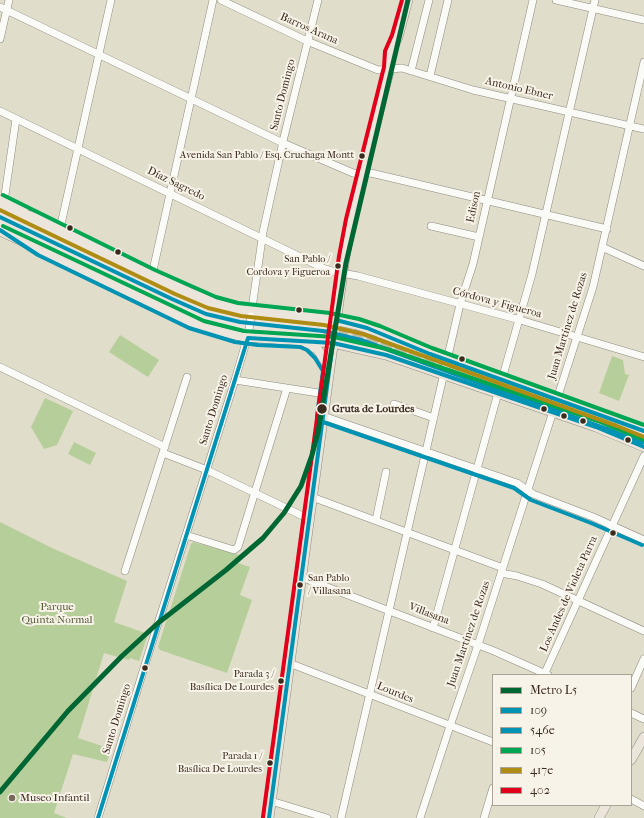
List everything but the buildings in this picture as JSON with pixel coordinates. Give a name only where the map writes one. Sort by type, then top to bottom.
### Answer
[{"type":"highway","points":[[1,205],[43,221]]},
{"type":"highway","points":[[0,222],[175,306],[198,315],[242,326],[324,330],[252,318],[208,308],[168,291],[1,205]]},
{"type":"highway","points":[[0,222],[41,250]]},
{"type":"main road","points":[[269,818],[348,239],[390,68],[399,46],[398,37],[408,0]]},
{"type":"main road","points":[[43,221],[208,301],[251,314],[336,320],[368,328],[419,350],[644,431]]},
{"type":"main road","points":[[0,231],[191,322],[219,332],[333,343],[386,355],[603,430],[644,447]]},
{"type":"main road","points":[[302,341],[318,350],[329,370]]},
{"type":"main road","points":[[632,758],[644,737]]},
{"type":"main road","points":[[599,818],[605,806]]},
{"type":"street","points":[[0,39],[3,8],[9,0]]},
{"type":"street","points":[[60,229],[111,0]]},
{"type":"street","points":[[152,275],[213,0]]},
{"type":"street","name":"Barros Arana","points":[[221,0],[307,41],[375,69],[382,70],[390,68]]},
{"type":"street","name":"Santo Domingo","points":[[98,818],[248,334],[262,238],[282,144],[318,0]]},
{"type":"street","points":[[411,71],[429,0]]},
{"type":"street","points":[[430,76],[448,0]]},
{"type":"street","name":"Edison","points":[[341,818],[460,304],[479,237],[533,0]]},
{"type":"street","points":[[556,0],[644,20]]},
{"type":"street","points":[[502,379],[532,274],[595,0]]},
{"type":"street","points":[[3,8],[282,144],[354,173],[371,173],[607,229]]},
{"type":"street","name":"Juan Martínez de Rozas","points":[[420,818],[478,645],[593,287],[644,62]]},
{"type":"street","name":"Antonio Ebner","points":[[390,68],[398,68],[430,76],[473,90],[644,129]]},
{"type":"street","name":"Díaz Sagredo","points":[[0,111],[325,268],[343,274]]},
{"type":"street","points":[[1,205],[16,119]]},
{"type":"street","points":[[431,226],[479,237]]},
{"type":"street","points":[[602,247],[644,266]]},
{"type":"street","name":"Córdova y Figueroa","points":[[343,274],[358,276],[520,320],[644,357]]},
{"type":"street","points":[[0,367],[164,450],[309,519]]},
{"type":"street","points":[[126,571],[187,377]]},
{"type":"street","points":[[235,380],[326,394]]},
{"type":"street","points":[[186,536],[234,550],[238,547],[287,388]]},
{"type":"street","points":[[433,628],[498,393]]},
{"type":"street","points":[[394,404],[434,418]]},
{"type":"street","points":[[323,416],[517,483],[533,494],[587,514],[644,540]]},
{"type":"street","name":"Los Andes de Violeta Parra","points":[[546,674],[644,456]]},
{"type":"street","points":[[376,520],[386,472]]},
{"type":"street","points":[[312,497],[408,532],[502,570],[532,580],[644,631]]},
{"type":"street","name":"Villasana","points":[[301,577],[506,656],[546,674]]},
{"type":"street","points":[[632,686],[644,659]]},
{"type":"street","name":"Lourdes","points":[[289,663],[492,742]]},
{"type":"street","points":[[632,713],[644,719]]},
{"type":"street","points":[[484,818],[492,791]]},
{"type":"street","points":[[632,800],[644,806]]},
{"type":"street","points":[[271,801],[327,818]]},
{"type":"green space","points":[[120,335],[159,360],[148,377],[109,352]]},
{"type":"green space","points":[[612,356],[623,360],[625,374],[629,375],[619,401],[599,393]]},
{"type":"green space","points":[[45,398],[73,411],[57,445],[44,449],[31,427]]},
{"type":"green space","points":[[74,442],[96,453],[90,465],[68,454]]},
{"type":"green space","name":"Parque Quinta Normal","points":[[0,522],[52,548],[127,581],[114,622],[148,634],[139,661],[130,658],[129,660],[104,653],[78,738],[111,749],[107,762],[73,754],[54,813],[67,818],[0,818]]},
{"type":"green space","points":[[193,542],[240,555],[238,563],[250,567],[240,595],[252,600],[227,673],[160,650],[158,647],[191,544]]},
{"type":"tunnel","points":[[324,325],[363,334],[421,354]]},
{"type":"tunnel","points":[[323,335],[365,342],[449,372]]},
{"type":"tunnel","points":[[534,395],[644,437]]},
{"type":"metro line","name":"L5","points":[[0,792],[68,711],[122,656],[158,623],[226,570],[263,538],[284,513],[301,486],[318,432],[346,263],[408,0]]},
{"type":"transit line","name":"402","points":[[263,817],[339,256],[346,219],[384,67],[385,51],[392,35],[402,0]]},
{"type":"transit line","name":"105","points":[[3,195],[155,270],[216,297],[238,303],[330,313],[359,319],[380,326],[432,348],[644,425]]},
{"type":"transit line","name":"417e","points":[[0,210],[175,294],[208,308],[241,316],[324,325],[363,334],[644,437]]},
{"type":"transit line","name":"546e","points":[[0,217],[206,314],[240,322],[323,331],[361,340],[642,443]]},
{"type":"transit line","name":"105","points":[[3,226],[204,321],[244,331],[334,337],[387,349],[598,421],[644,440]]},
{"type":"transit line","name":"546e","points":[[0,230],[38,255],[189,328],[235,342],[258,345],[300,347],[307,350],[315,358],[323,371],[317,416],[320,421],[514,488],[531,500],[591,523],[642,545]]},
{"type":"transit line","name":"109","points":[[269,818],[336,320],[367,328],[430,354],[644,431]]},
{"type":"transit line","name":"109","points":[[98,818],[248,338],[333,343],[386,355],[596,427],[644,447]]},
{"type":"place","name":"Avenida San Pablo / Esq. Cruchaga Montt","points":[[362,156]]},
{"type":"place","name":"San Pablo / Cordova y Figueroa","points":[[338,266]]},
{"type":"place","name":"Gruta de Lourdes","points":[[322,409]]},
{"type":"place","name":"San Pablo / Villasana","points":[[300,585]]},
{"type":"place","name":"Parada 3 / Basílica De Lourdes","points":[[281,681]]},
{"type":"place","name":"Parada 1 / Basílica De Lourdes","points":[[270,763]]},
{"type":"place","name":"Museo Infantil","points":[[12,798]]}]
